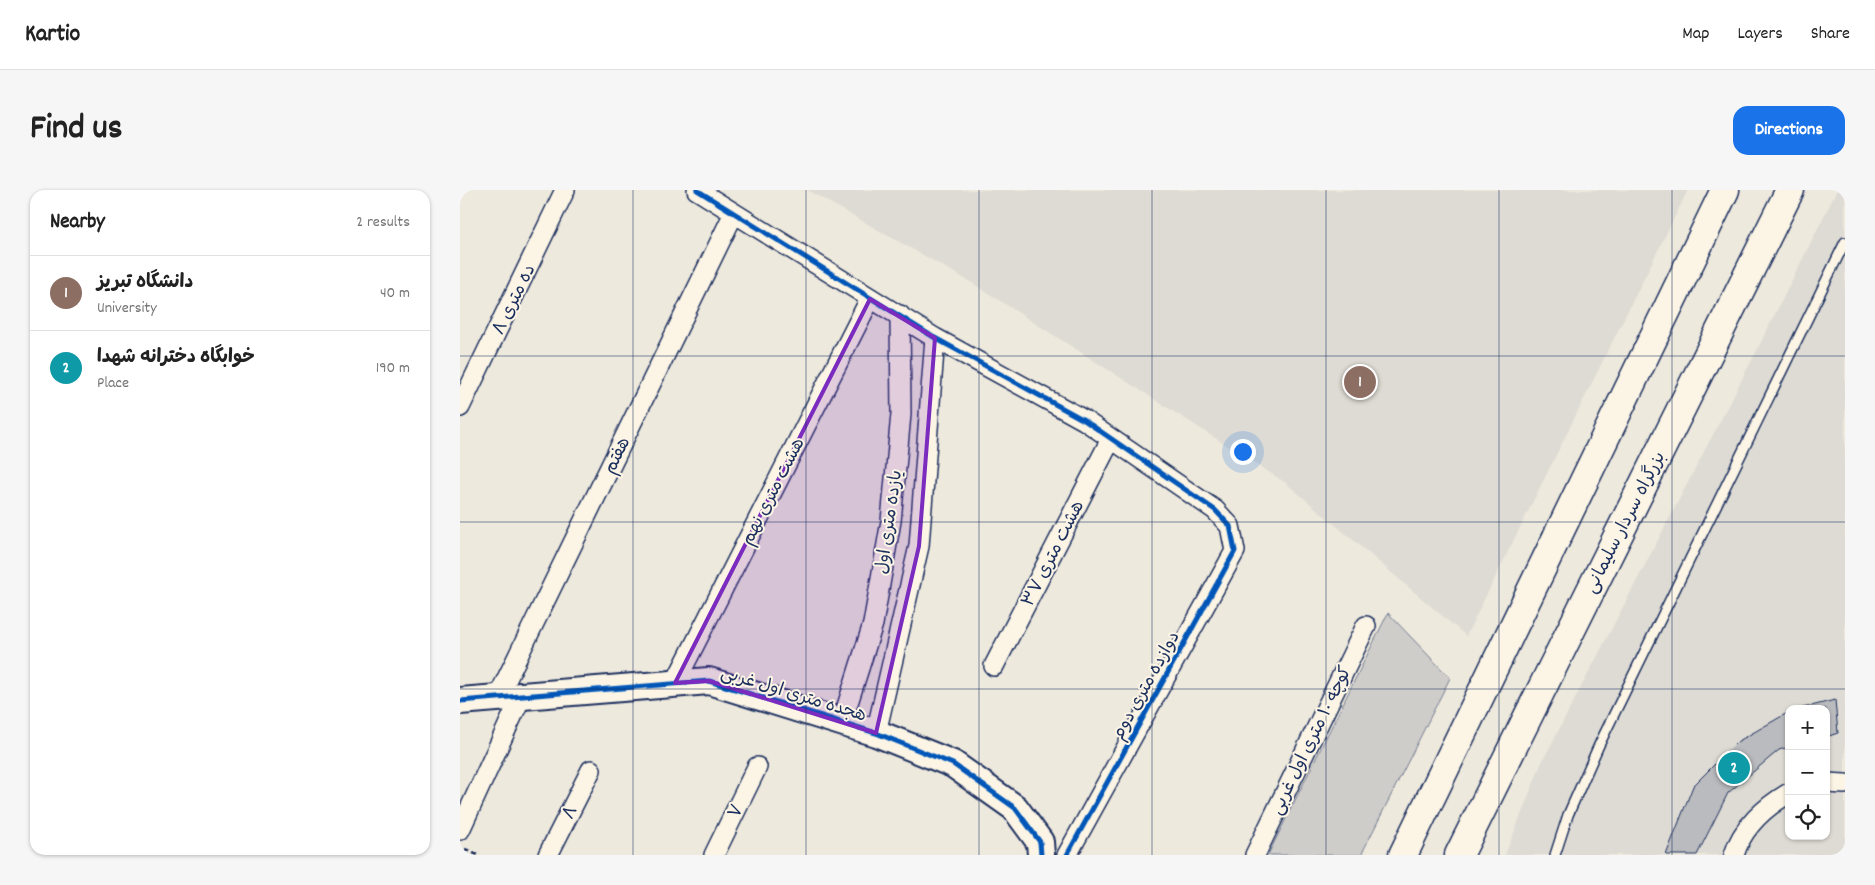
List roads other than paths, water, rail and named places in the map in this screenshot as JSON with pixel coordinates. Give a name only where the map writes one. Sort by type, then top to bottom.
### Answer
[{"type":"highway","points":[[1403,855],[1725,190]]},
{"type":"highway","name":"بزرگراه سردار سلیمانی","points":[[1459,855],[1790,190]]},
{"type":"street","name":"ده متری ۸","points":[[460,407],[565,190]]},
{"type":"street","points":[[697,190],[870,299],[935,338],[1084,420],[1111,439]]},
{"type":"street","name":"هفتم","points":[[460,830],[510,696],[734,213]]},
{"type":"street","name":"هشت متری نهم","points":[[675,683],[870,299]]},
{"type":"street","name":"یازده متری اول","points":[[842,722],[873,624],[891,521],[902,414],[900,316]]},
{"type":"street","name":"یازده متری اول","points":[[876,733],[919,546],[935,338]]},
{"type":"street","name":"دوازده متری دوم","points":[[1067,855],[1235,551],[1230,526],[1215,510],[1111,439]]},
{"type":"street","name":"هشت متری ۳۷","points":[[994,666],[1111,439]]},
{"type":"street","name":"کوچه ۱۰ متری اول غربی","points":[[1255,855],[1366,626]]},
{"type":"street","name":"هجده متری اول غربی","points":[[460,701],[710,681],[876,733],[953,764],[1015,808],[1040,842],[1042,855]]},
{"type":"street","name":"۷","points":[[714,855],[757,767]]},
{"type":"street","name":"۸","points":[[548,855],[591,770]]},
{"type":"street","points":[[1830,783],[1845,784]]},
{"type":"street","points":[[1734,855],[1737,844],[1758,814],[1786,795]]},
{"type":"lane","points":[[1555,855],[1568,814],[1599,745],[1845,242]]},
{"type":"place","name":"دانشگاه تبریز","points":[[1360,382]]},
{"type":"place","name":"خوابگاه دخترانه شهدا","points":[[1734,768]]}]
